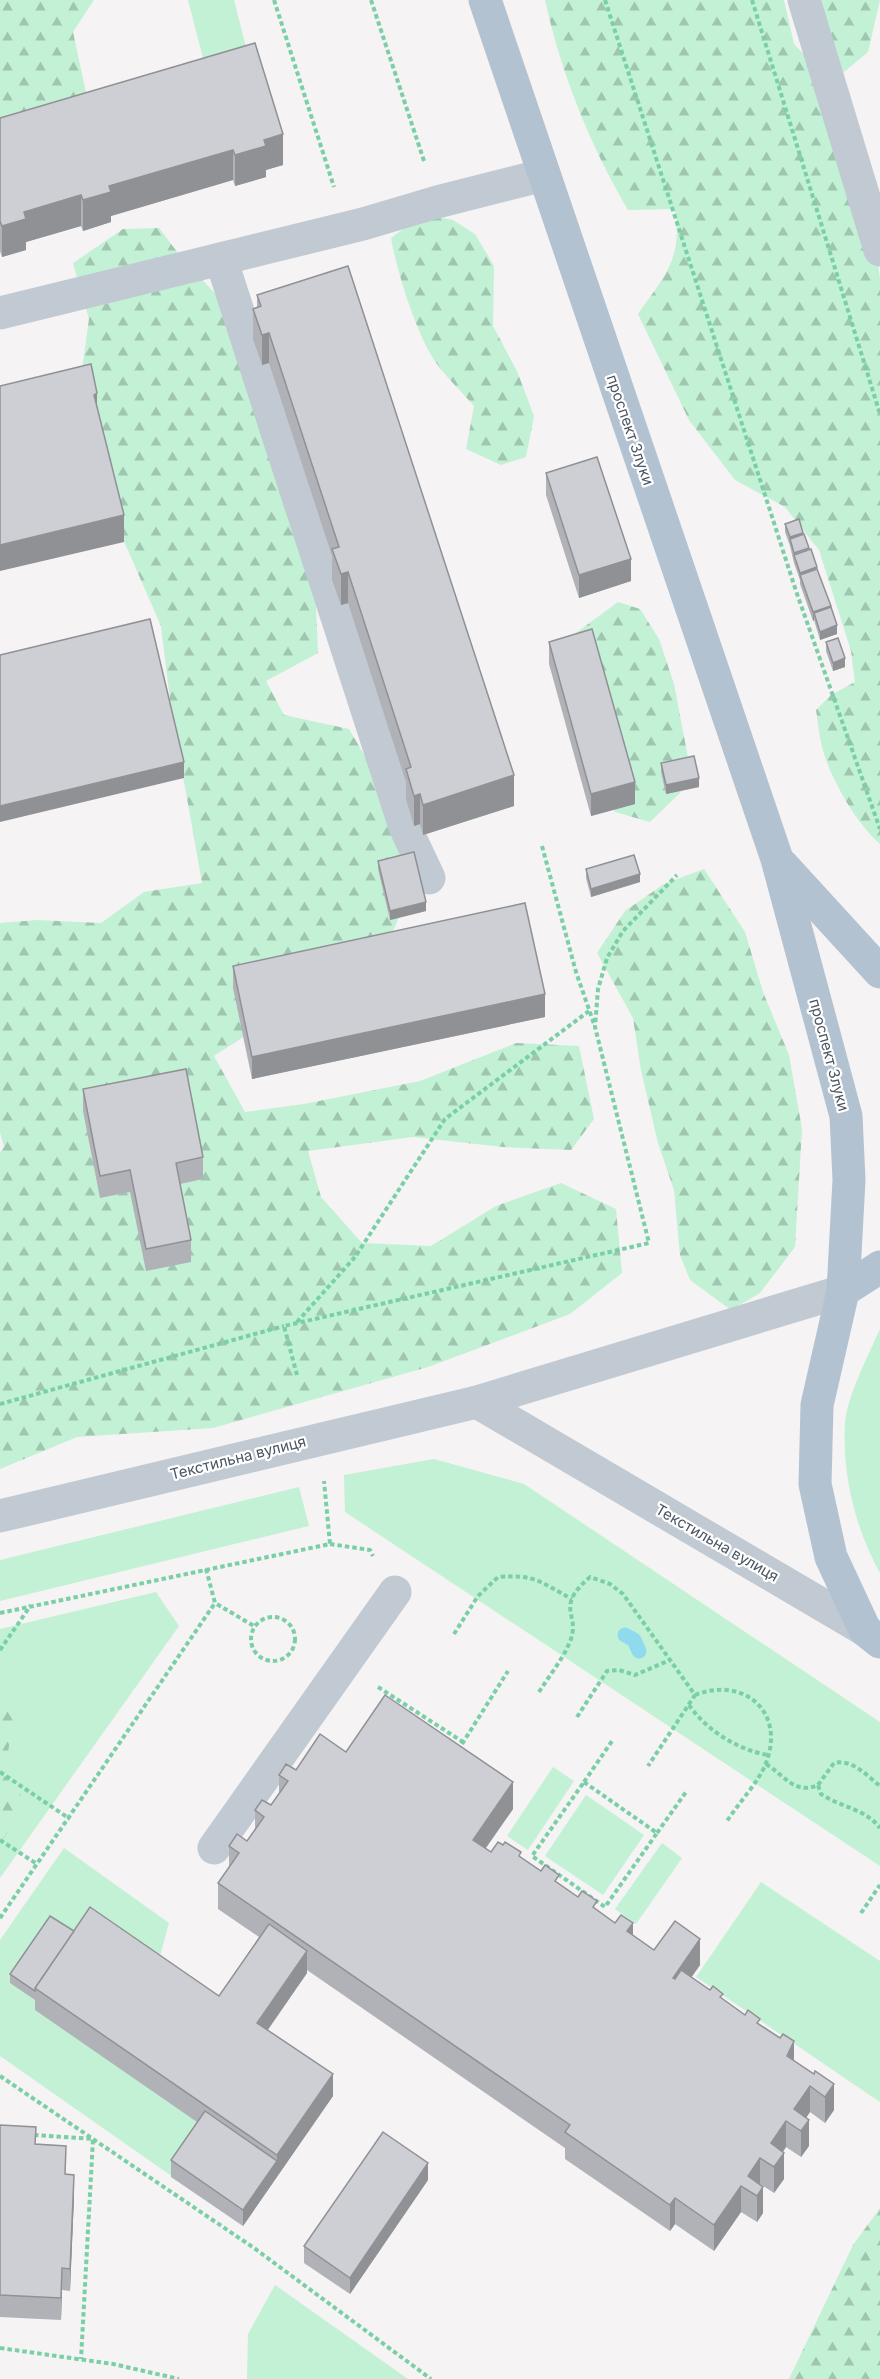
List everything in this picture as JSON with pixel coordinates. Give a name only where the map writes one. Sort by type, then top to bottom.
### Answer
[{"type":"main road","name":"проспект Злуки","points":[[485,0],[777,859],[846,1116],[849,1180],[843,1292],[817,1405],[815,1484],[831,1557],[873,1636]]},
{"type":"main road","name":"проспект Злуки","points":[[777,859],[880,972]]},
{"type":"main road","points":[[843,1292],[880,1268]]},
{"type":"street","points":[[804,0],[880,250]]},
{"type":"street","points":[[0,313],[347,228],[437,202],[544,176]]},
{"type":"street","points":[[221,259],[405,827],[429,878]]},
{"type":"street","name":"Текстильна вулиця","points":[[0,1516],[477,1402],[843,1292]]},
{"type":"street","name":"Текстильна вулиця","points":[[477,1402],[873,1636]]},
{"type":"street","points":[[214,1848],[395,1592]]},
{"type":"path","points":[[274,0],[347,228]]},
{"type":"path","points":[[370,0],[437,202]]},
{"type":"path","points":[[604,0],[796,591],[880,828]]},
{"type":"path","points":[[752,0],[880,414]]},
{"type":"path","points":[[0,1404],[296,1323],[649,1243],[595,1027],[573,962],[542,846]]},
{"type":"path","points":[[595,1027],[598,989],[607,958],[628,924],[677,875]]},
{"type":"path","points":[[296,1323],[355,1257],[445,1119],[590,1011]]},
{"type":"path","points":[[284,1326],[297,1375]]},
{"type":"path","points":[[0,1613],[330,1544],[324,1480]]},
{"type":"path","points":[[206,1569],[215,1603],[254,1626]]},
{"type":"path","points":[[453,1634],[478,1596],[498,1576],[523,1575],[540,1580],[572,1599]]},
{"type":"path","points":[[539,1692],[570,1643],[573,1625],[568,1605],[576,1589],[590,1577],[610,1584],[623,1594],[645,1621],[695,1695]]},
{"type":"path","points":[[0,1918],[70,1819],[215,1603]]},
{"type":"path","points":[[0,1650],[31,1605]]},
{"type":"path","points":[[269,1616],[285,1620],[295,1635],[292,1652],[277,1662],[260,1658],[250,1643],[254,1626],[269,1616]]},
{"type":"path","points":[[577,1718],[607,1671],[619,1670],[635,1675],[670,1660]]},
{"type":"path","points":[[344,1665],[463,1742]]},
{"type":"path","points":[[459,1750],[508,1671]]},
{"type":"path","points":[[648,1766],[695,1695],[711,1689],[726,1688],[759,1702],[771,1731],[766,1764],[727,1821]]},
{"type":"path","points":[[689,1705],[711,1728],[734,1744],[768,1755]]},
{"type":"path","points":[[612,1741],[532,1856],[605,1907],[686,1792]]},
{"type":"path","points":[[766,1764],[797,1788],[808,1790],[818,1785],[834,1763],[843,1761],[856,1767],[880,1786]]},
{"type":"path","points":[[0,1772],[70,1819]]},
{"type":"path","points":[[584,1782],[657,1833]]},
{"type":"path","points":[[818,1785],[821,1794],[841,1806],[873,1819],[880,1828]]},
{"type":"path","points":[[0,1840],[37,1864]]},
{"type":"path","points":[[861,1913],[880,1885]]},
{"type":"path","points":[[0,2076],[254,2248],[431,2379]]},
{"type":"path","points":[[23,2134],[93,2139]]},
{"type":"path","points":[[81,2359],[93,2139]]},
{"type":"path","points":[[0,2348],[81,2359],[179,2379]]},
{"type":"green space","points":[[0,0],[94,0],[73,32],[87,97],[0,121]]},
{"type":"green space","points":[[188,0],[234,0],[246,47],[203,58]]},
{"type":"green space","points":[[545,0],[784,0],[794,44],[825,77],[875,244],[880,278],[880,844],[862,824],[845,799],[831,772],[821,742],[816,710],[831,695],[855,682],[851,651],[819,550],[785,507],[735,480],[689,420],[638,314],[670,266],[676,241],[675,209],[628,210],[601,160],[578,108],[559,54]]},
{"type":"green space","points":[[791,0],[880,0],[868,52],[844,72],[822,48]]},
{"type":"green space","points":[[423,214],[453,220],[475,234],[494,266],[493,326],[517,371],[534,416],[526,457],[501,465],[466,449],[474,406],[437,364],[422,338],[403,286],[391,238]]},
{"type":"green space","points":[[159,228],[184,261],[233,312],[314,562],[318,653],[266,681],[284,715],[349,729],[383,787],[414,870],[396,925],[343,1007],[268,1021],[214,1056],[245,1112],[304,1104],[420,1081],[516,1043],[579,1046],[594,1119],[571,1150],[503,1147],[413,1137],[308,1151],[321,1197],[362,1243],[431,1246],[496,1206],[561,1183],[616,1209],[622,1273],[570,1314],[428,1367],[213,1428],[77,1437],[0,1469],[0,1152],[4,1147],[0,1132],[0,923],[37,920],[101,923],[144,892],[202,883],[171,708],[161,626],[123,539],[76,413],[89,319],[73,263],[123,229]]},
{"type":"green space","points":[[618,602],[640,609],[659,639],[674,684],[691,773],[681,792],[650,822],[615,812],[591,761],[569,638]]},
{"type":"green space","points":[[704,869],[745,932],[763,992],[789,1055],[802,1129],[795,1247],[760,1293],[731,1310],[690,1280],[680,1255],[674,1190],[658,1143],[641,1070],[633,1018],[597,953],[625,911],[664,884]]},
{"type":"green space","points":[[880,1329],[880,1573],[864,1538],[852,1500],[846,1462],[845,1423],[859,1375]]},
{"type":"green space","points":[[434,1459],[524,1484],[880,1722],[880,1866],[345,1512],[344,1475]]},
{"type":"green space","points":[[299,1487],[309,1526],[0,1601],[0,1560]]},
{"type":"green space","points":[[156,1592],[179,1626],[0,1878],[0,1629]]},
{"type":"green space","points":[[0,1709],[19,1709],[10,1738],[5,1776],[25,1801],[0,1845]]},
{"type":"green space","points":[[553,1767],[574,1781],[528,1850],[507,1836]]},
{"type":"green space","points":[[586,1795],[644,1835],[603,1895],[545,1856]]},
{"type":"green space","points":[[662,1843],[682,1858],[636,1924],[615,1909]]},
{"type":"green space","points":[[64,1848],[169,1923],[155,1974],[277,2177],[243,2226],[0,2056],[0,1940]]},
{"type":"green space","points":[[761,1882],[880,1961],[880,2102],[696,1977]]},
{"type":"green space","points":[[880,2208],[880,2379],[789,2379],[853,2245]]},
{"type":"green space","points":[[275,2285],[408,2379],[247,2379],[248,2334]]},
{"type":"building","points":[[255,43],[283,134],[264,140],[266,146],[235,155],[233,150],[109,186],[111,192],[83,200],[81,195],[24,212],[26,219],[2,226],[0,221],[0,118]]},
{"type":"building","points":[[348,266],[514,775],[423,805],[420,794],[414,796],[406,769],[411,767],[348,572],[341,574],[332,549],[339,547],[269,333],[262,335],[253,309],[261,306],[257,295]]},
{"type":"building","points":[[91,364],[97,393],[94,395],[124,515],[0,545],[0,386]]},
{"type":"building","points":[[597,457],[631,559],[579,575],[546,473]]},
{"type":"building","points":[[799,519],[803,533],[790,537],[785,524]]},
{"type":"building","points":[[804,534],[809,548],[794,553],[790,539]]},
{"type":"building","points":[[811,549],[817,567],[800,573],[794,555]]},
{"type":"building","points":[[817,569],[831,606],[813,612],[800,575]]},
{"type":"building","points":[[831,607],[837,625],[820,632],[814,613]]},
{"type":"building","points":[[150,619],[184,762],[0,806],[0,655]]},
{"type":"building","points":[[592,629],[635,782],[591,794],[549,642]]},
{"type":"building","points":[[838,638],[845,658],[833,663],[826,642]]},
{"type":"building","points":[[694,756],[699,778],[666,785],[661,763]]},
{"type":"building","points":[[414,852],[426,902],[390,911],[378,861]]},
{"type":"building","points":[[634,855],[640,874],[591,889],[586,869]]},
{"type":"building","points":[[525,903],[545,994],[252,1057],[233,966]]},
{"type":"building","points":[[186,1069],[203,1157],[176,1163],[191,1240],[146,1249],[130,1170],[100,1176],[83,1089]]},
{"type":"building","points":[[385,1695],[513,1782],[473,1840],[491,1852],[498,1842],[503,1845],[505,1842],[521,1852],[519,1856],[541,1871],[545,1865],[559,1875],[555,1881],[578,1897],[582,1891],[597,1901],[593,1907],[615,1923],[621,1915],[633,1923],[627,1931],[654,1950],[675,1921],[700,1939],[673,1978],[675,1979],[681,1970],[710,1990],[713,1986],[723,1994],[720,1997],[745,2015],[748,2010],[760,2019],[757,2023],[780,2038],[783,2034],[794,2041],[787,2056],[834,2084],[825,2097],[810,2086],[794,2109],[809,2120],[801,2131],[786,2121],[771,2143],[784,2153],[774,2167],[760,2158],[748,2176],[763,2187],[757,2196],[741,2186],[714,2225],[675,2198],[670,2205],[565,2132],[570,2125],[218,1883],[239,1853],[229,1846],[237,1834],[247,1841],[264,1817],[255,1810],[262,1800],[271,1805],[288,1781],[279,1775],[286,1764],[296,1770],[320,1734],[346,1752]]},
{"type":"building","points":[[90,1907],[219,1996],[269,1924],[307,1951],[257,2023],[333,2074],[277,2155],[35,1988]]},
{"type":"building","points":[[50,1916],[74,1931],[35,1991],[10,1974]]},
{"type":"building","points":[[205,2111],[277,2161],[243,2210],[171,2160]]},
{"type":"building","points":[[0,2125],[36,2127],[35,2144],[66,2146],[65,2174],[74,2175],[70,2269],[62,2268],[61,2298],[0,2295]]},
{"type":"building","points":[[383,2132],[428,2163],[350,2278],[304,2246]]},
{"type":"waterway","points":[[625,1635],[634,1640],[639,1651]]}]
